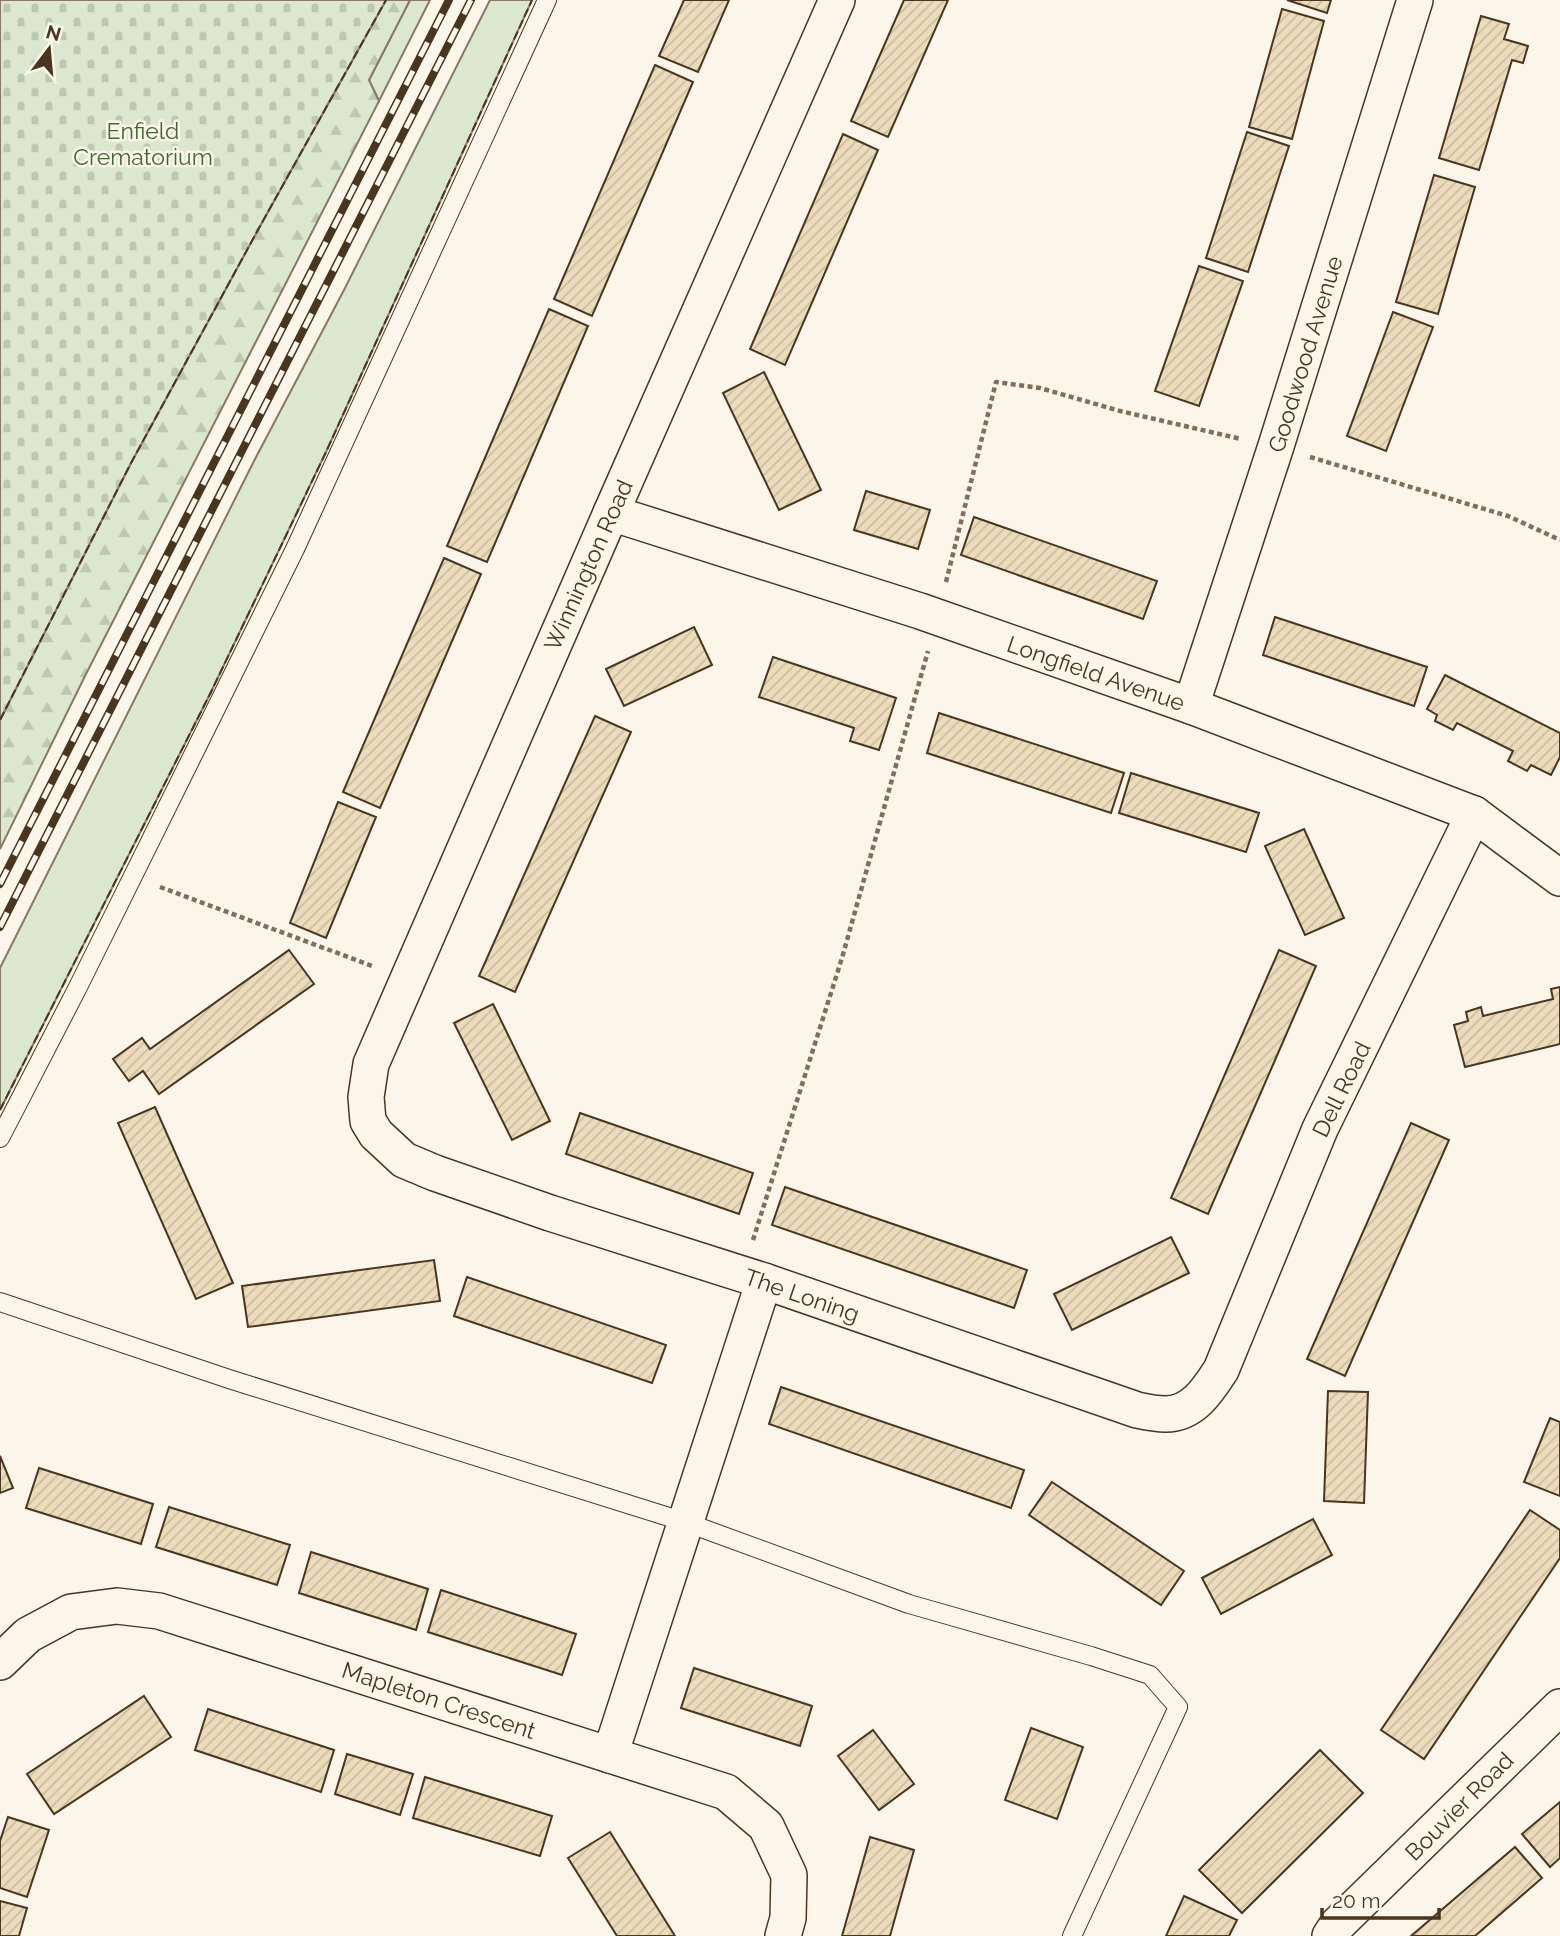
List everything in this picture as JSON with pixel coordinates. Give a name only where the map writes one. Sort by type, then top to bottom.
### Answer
[{"type":"street","name":"Winnington Road","points":[[376,1134],[368,1121],[366,1097],[371,1064],[836,0]]},
{"type":"street","name":"Goodwood Avenue","points":[[1191,706],[1276,446],[1415,0]]},
{"type":"street","name":"Longfield Avenue","points":[[611,513],[920,611],[1191,706],[1474,814],[1560,878]]},
{"type":"street","name":"Dell Road","points":[[1221,1370],[1320,1129],[1474,814]]},
{"type":"street","name":"The Loning","points":[[376,1134],[404,1160],[435,1173],[550,1213],[764,1281],[1137,1410],[1167,1414],[1190,1407],[1208,1390],[1221,1370]]},
{"type":"street","points":[[610,1755],[764,1281]]},
{"type":"street","name":"Mapleton Crescent","points":[[0,1662],[28,1635],[71,1612],[117,1606],[159,1611],[726,1792],[765,1826],[789,1875],[788,1918],[783,1936]]},
{"type":"street","name":"Bouvier Road","points":[[1330,1936],[1338,1924],[1560,1707]]},
{"type":"lane","points":[[0,1138],[133,877],[295,548],[547,0]]},
{"type":"lane","points":[[0,1302],[229,1379],[685,1522],[909,1604],[1150,1675],[1178,1707],[1072,1936]]},
{"type":"path","points":[[133,877],[408,979]]},
{"type":"green space","name":"Enfield Crematorium","points":[[0,0],[386,0],[131,463],[0,720]]},
{"type":"green space","points":[[386,0],[410,0],[369,80],[379,101],[85,676],[0,849],[0,720],[131,463]]},
{"type":"green space","points":[[410,0],[430,0],[379,101],[369,80]]},
{"type":"green space","points":[[490,0],[532,0],[326,452],[211,692],[0,1110],[0,968],[254,461],[344,290]]},
{"type":"building","points":[[684,0],[729,0],[698,72],[659,56]]},
{"type":"building","points":[[904,0],[948,0],[888,137],[851,121]]},
{"type":"building","points":[[1287,0],[1331,0],[1327,13]]},
{"type":"building","points":[[1282,9],[1324,21],[1292,139],[1249,127]]},
{"type":"building","points":[[1481,16],[1509,24],[1504,39],[1528,46],[1523,63],[1512,60],[1479,170],[1439,158]]},
{"type":"building","points":[[655,65],[693,82],[592,316],[554,299]]},
{"type":"building","points":[[1247,132],[1289,146],[1248,272],[1206,258]]},
{"type":"building","points":[[843,134],[878,150],[785,365],[750,349]]},
{"type":"building","points":[[1434,175],[1475,187],[1438,314],[1396,302]]},
{"type":"building","points":[[1199,266],[1243,281],[1199,406],[1155,391]]},
{"type":"building","points":[[549,309],[588,326],[487,562],[447,546]]},
{"type":"building","points":[[1393,312],[1433,327],[1386,451],[1347,436]]},
{"type":"building","points":[[764,372],[821,490],[779,510],[723,393]]},
{"type":"building","points":[[866,491],[930,510],[918,549],[854,530]]},
{"type":"building","points":[[974,517],[1157,581],[1143,619],[961,555]]},
{"type":"building","points":[[444,558],[481,574],[380,808],[343,792]]},
{"type":"building","points":[[1275,617],[1427,667],[1414,706],[1263,655]]},
{"type":"building","points":[[694,627],[712,665],[624,706],[606,669]]},
{"type":"building","points":[[773,657],[896,698],[879,750],[850,741],[854,728],[759,697]]},
{"type":"building","points":[[1445,675],[1560,733],[1560,757],[1551,775],[1531,765],[1527,771],[1508,761],[1513,751],[1457,723],[1453,730],[1435,721],[1437,715],[1427,709]]},
{"type":"building","points":[[939,713],[1124,773],[1111,813],[927,753]]},
{"type":"building","points":[[595,716],[631,732],[515,992],[479,976]]},
{"type":"building","points":[[1131,773],[1259,813],[1246,852],[1119,813]]},
{"type":"building","points":[[338,802],[376,817],[326,938],[290,923]]},
{"type":"building","points":[[1304,829],[1344,918],[1305,935],[1265,846]]},
{"type":"building","points":[[289,950],[314,984],[159,1094],[143,1071],[129,1081],[113,1059],[142,1038],[150,1049]]},
{"type":"building","points":[[1279,950],[1316,966],[1208,1214],[1171,1198]]},
{"type":"building","points":[[1560,987],[1560,1044],[1465,1067],[1454,1025],[1468,1021],[1466,1012],[1481,1007],[1483,1016],[1553,999],[1551,989]]},
{"type":"building","points":[[493,1004],[550,1121],[512,1140],[454,1023]]},
{"type":"building","points":[[155,1107],[233,1283],[196,1299],[118,1123]]},
{"type":"building","points":[[580,1113],[753,1173],[739,1214],[566,1154]]},
{"type":"building","points":[[1411,1123],[1449,1140],[1345,1376],[1307,1359]]},
{"type":"building","points":[[785,1187],[1027,1270],[1014,1308],[772,1225]]},
{"type":"building","points":[[1171,1237],[1189,1273],[1072,1330],[1054,1294]]},
{"type":"building","points":[[434,1260],[440,1301],[248,1327],[242,1286]]},
{"type":"building","points":[[467,1277],[666,1345],[652,1383],[454,1316]]},
{"type":"building","points":[[781,1387],[1024,1470],[1011,1508],[769,1424]]},
{"type":"building","points":[[1328,1391],[1368,1392],[1364,1503],[1324,1501]]},
{"type":"building","points":[[1550,1418],[1560,1422],[1560,1496],[1524,1482]]},
{"type":"building","points":[[0,1456],[13,1488],[0,1493]]},
{"type":"building","points":[[39,1468],[153,1504],[141,1544],[26,1508]]},
{"type":"building","points":[[1052,1482],[1184,1571],[1161,1605],[1029,1515]]},
{"type":"building","points":[[169,1507],[290,1545],[277,1585],[156,1547]]},
{"type":"building","points":[[1530,1510],[1560,1530],[1560,1558],[1424,1759],[1381,1730]]},
{"type":"building","points":[[1313,1519],[1332,1555],[1221,1614],[1202,1578]]},
{"type":"building","points":[[311,1552],[428,1589],[416,1630],[299,1593]]},
{"type":"building","points":[[441,1590],[576,1634],[562,1675],[428,1632]]},
{"type":"building","points":[[694,1668],[812,1706],[800,1746],[681,1708]]},
{"type":"building","points":[[144,1696],[171,1737],[54,1814],[27,1774]]},
{"type":"building","points":[[208,1709],[334,1750],[321,1792],[195,1750]]},
{"type":"building","points":[[1031,1728],[1083,1747],[1057,1819],[1005,1800]]},
{"type":"building","points":[[873,1730],[914,1784],[879,1810],[838,1756]]},
{"type":"building","points":[[1320,1750],[1363,1793],[1242,1913],[1199,1870]]},
{"type":"building","points":[[347,1754],[413,1774],[400,1815],[335,1794]]},
{"type":"building","points":[[425,1777],[552,1816],[540,1856],[413,1818]]},
{"type":"building","points":[[1560,1802],[1560,1858],[1550,1867],[1522,1834]]},
{"type":"building","points":[[8,1817],[49,1830],[27,1897],[0,1888],[0,1841]]},
{"type":"building","points":[[610,1832],[675,1936],[617,1936],[568,1858]]},
{"type":"building","points":[[870,1837],[914,1850],[890,1936],[842,1936]]},
{"type":"building","points":[[1515,1847],[1542,1878],[1475,1936],[1411,1936]]},
{"type":"building","points":[[1184,1896],[1237,1920],[1229,1936],[1166,1936]]},
{"type":"building","points":[[0,1901],[27,1908],[19,1936],[0,1936]]},
{"type":"railway","points":[[0,884],[449,0]]},
{"type":"railway","points":[[0,927],[471,0]]},
{"type":"fence","points":[[0,720],[131,463],[386,0]]},
{"type":"fence","points":[[0,1110],[211,692],[326,452],[532,0]]}]
